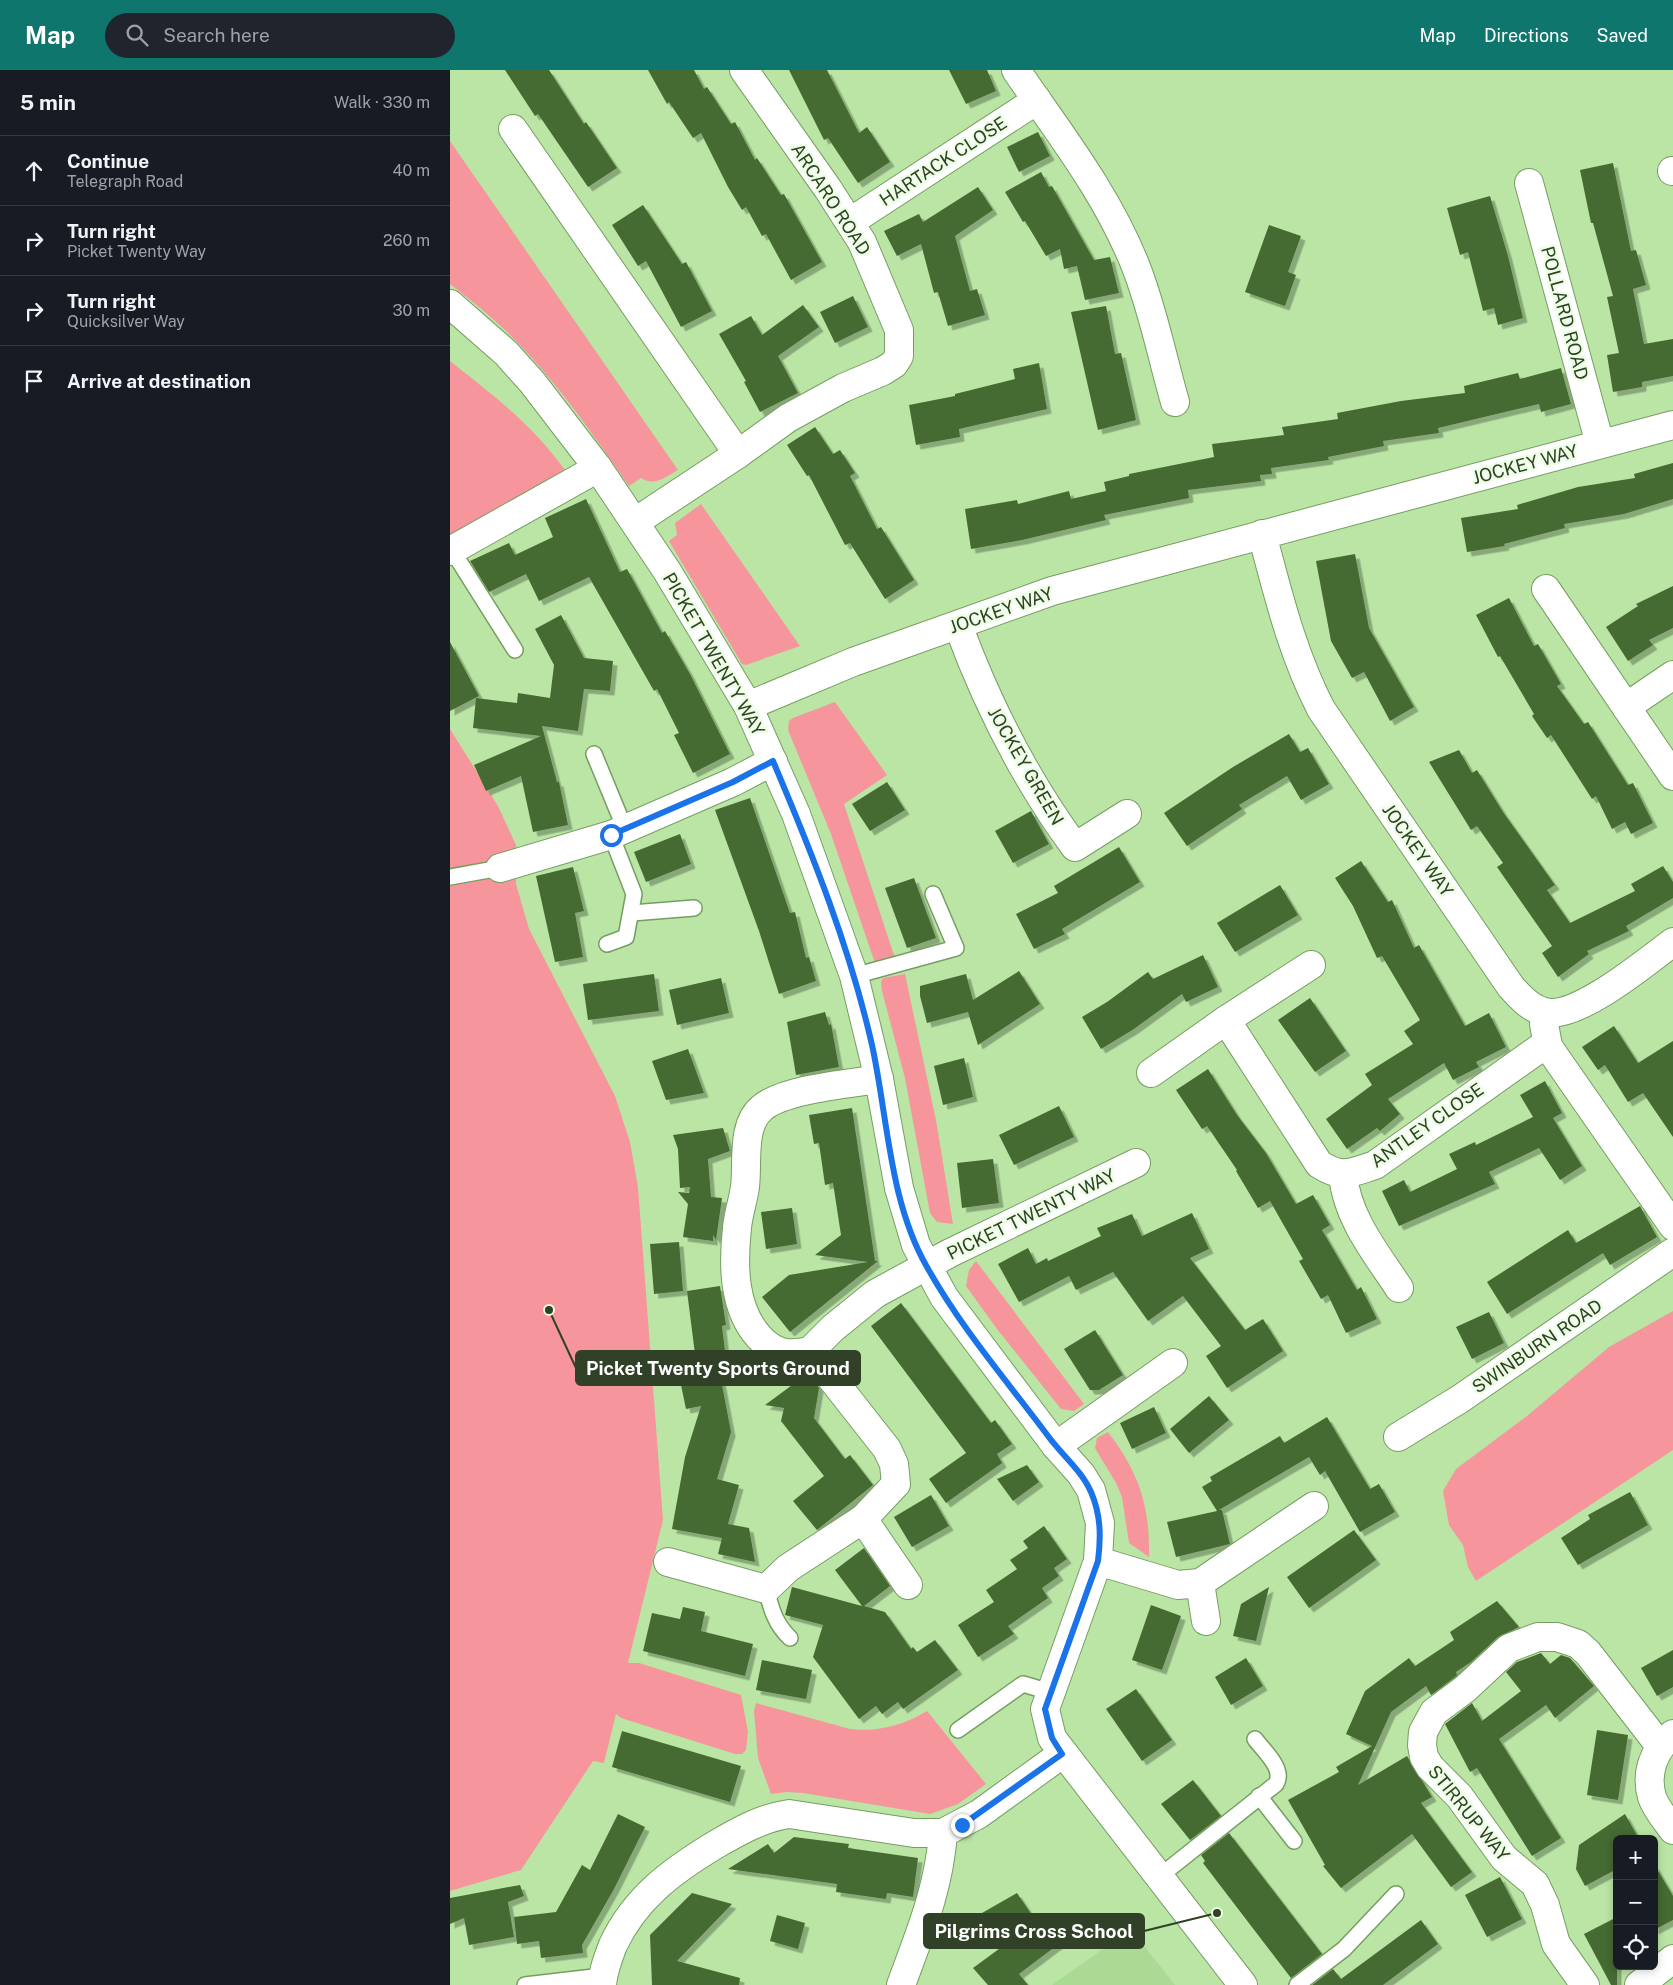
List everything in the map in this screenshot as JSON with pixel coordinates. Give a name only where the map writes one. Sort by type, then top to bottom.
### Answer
[{"type":"street","name":"ARCARO ROAD","points":[[635,522],[738,454],[788,418],[816,402],[883,372],[894,364],[899,356],[899,330],[862,242],[744,70]]},
{"type":"street","points":[[1016,70],[1095,186],[1126,245],[1136,268],[1174,402]]},
{"type":"street","name":"HARTACK CLOSE","points":[[850,222],[1037,100]]},
{"type":"street","points":[[513,129],[738,454]]},
{"type":"street","name":"POLLARD ROAD","points":[[1529,183],[1600,444]]},
{"type":"street","name":"PICKET TWENTY WAY","points":[[450,304],[506,353],[532,382],[598,468],[698,621],[748,706],[796,814],[854,976],[879,1079],[899,1188],[916,1245],[944,1296],[1056,1446],[1081,1474],[1094,1499],[1100,1523],[1098,1561],[1045,1709],[1047,1724],[1052,1738],[1062,1754],[1244,1985]]},
{"type":"street","name":"JOCKEY WAY","points":[[748,706],[854,662],[1052,591],[1673,425]]},
{"type":"street","points":[[451,551],[598,468]]},
{"type":"street","name":"JOCKEY WAY","points":[[1262,534],[1291,639],[1304,675],[1321,709],[1511,987],[1523,1000],[1546,1013]]},
{"type":"street","points":[[1546,589],[1673,776]]},
{"type":"street","name":"JOCKEY GREEN","points":[[958,625],[987,698],[1004,733],[1054,818],[1075,847],[1127,814]]},
{"type":"street","points":[[1626,707],[1673,675]]},
{"type":"street","points":[[500,868],[618,832],[733,782],[773,761]]},
{"type":"street","points":[[1673,942],[1598,996],[1576,1008],[1546,1013],[1544,1025],[1547,1042],[1554,1055],[1673,1226]]},
{"type":"street","points":[[1151,1073],[1226,1020],[1311,965]]},
{"type":"street","points":[[1226,1020],[1319,1164],[1343,1175],[1350,1209],[1365,1236],[1400,1288]]},
{"type":"street","name":"ANTLEY CLOSE","points":[[1343,1175],[1375,1165],[1547,1042]]},
{"type":"street","points":[[879,1079],[778,1098],[760,1109],[752,1119],[748,1135],[744,1189],[736,1228],[739,1300],[744,1314],[764,1342],[779,1351],[792,1355],[810,1351],[834,1328],[876,1294],[926,1266]]},
{"type":"street","name":"PICKET TWENTY WAY","points":[[926,1266],[1136,1163]]},
{"type":"street","name":"SWINBURN ROAD","points":[[1398,1437],[1460,1399],[1673,1252]]},
{"type":"street","points":[[668,1562],[766,1589],[788,1568],[863,1519],[896,1484],[894,1464],[887,1449],[810,1351]]},
{"type":"street","points":[[1056,1446],[1172,1363]]},
{"type":"street","points":[[1098,1561],[1178,1585],[1200,1583],[1314,1506]]},
{"type":"street","points":[[863,1519],[908,1586]]},
{"type":"street","points":[[1200,1583],[1206,1621]]},
{"type":"street","name":"STIRRUP WAY","points":[[1585,1985],[1556,1944],[1545,1905],[1535,1884],[1504,1858],[1459,1796],[1430,1767],[1424,1757],[1423,1732],[1434,1712],[1465,1689],[1509,1648],[1528,1639],[1548,1636],[1569,1640],[1583,1649],[1667,1740]]},
{"type":"street","points":[[1667,1740],[1652,1763],[1650,1785],[1652,1797],[1673,1830]]},
{"type":"street","points":[[602,1981],[620,1930],[631,1912],[655,1886],[703,1852],[756,1823],[772,1817],[789,1814],[914,1833],[943,1833],[979,1814],[1062,1754]]},
{"type":"street","points":[[901,1985],[932,1901],[940,1866],[943,1833]]},
{"type":"street","points":[[1639,1985],[1673,1959]]},
{"type":"lane","points":[[451,551],[515,650]]},
{"type":"lane","points":[[594,754],[618,832],[634,894],[626,937],[607,944]]},
{"type":"lane","points":[[450,877],[500,868]]},
{"type":"lane","points":[[854,976],[956,948],[933,894]]},
{"type":"lane","points":[[632,912],[694,908]]},
{"type":"lane","points":[[766,1589],[776,1621],[790,1638]]},
{"type":"lane","points":[[958,1730],[1022,1684],[1050,1692]]},
{"type":"lane","points":[[1160,1876],[1276,1784],[1280,1778],[1279,1770],[1255,1739]]},
{"type":"lane","points":[[1259,1796],[1294,1841]]},
{"type":"lane","points":[[1297,1985],[1344,1949],[1396,1894]]},
{"type":"lane","points":[[525,1985],[602,1981]]},
{"type":"shaded area","points":[[450,141],[678,470],[660,480],[651,482],[641,478],[629,486],[576,411],[532,358],[476,304],[450,284]]},
{"type":"shaded area","points":[[450,361],[526,424],[565,470],[450,538]]},
{"type":"shaded area","points":[[701,504],[800,646],[746,665],[742,664],[669,541],[677,535],[675,523]]},
{"type":"shaded area","points":[[835,702],[887,775],[844,804],[895,958],[875,963],[831,834],[788,730],[789,721],[793,718]]},
{"type":"shaded area","points":[[450,729],[498,806],[516,845],[516,884],[529,929],[615,1096],[630,1142],[638,1187],[663,1520],[628,1663],[639,1663],[741,1695],[748,1732],[746,1750],[742,1754],[735,1754],[621,1718],[616,1714],[604,1763],[593,1761],[521,1870],[450,1891]]},
{"type":"shaded area","points":[[905,974],[936,1120],[953,1224],[937,1222],[930,1213],[905,1078],[882,991],[881,982],[883,978]]},
{"type":"shaded area","points":[[976,1261],[1084,1404],[1074,1411],[1061,1409],[997,1329],[966,1286],[969,1270]]},
{"type":"shaded area","points":[[1673,1311],[1673,1450],[1476,1581],[1468,1567],[1463,1545],[1449,1525],[1443,1491],[1456,1469],[1527,1416],[1609,1347]]},
{"type":"shaded area","points":[[1108,1432],[1128,1462],[1145,1505],[1149,1557],[1129,1543],[1122,1497],[1116,1483],[1095,1448],[1097,1438]]},
{"type":"shaded area","points":[[756,1703],[850,1729],[860,1730],[890,1727],[908,1721],[927,1711],[986,1784],[958,1804],[930,1814],[803,1793],[771,1794],[758,1758],[754,1711]]},
{"type":"shaded area","points":[[1127,1932],[1134,1933],[1175,1985],[1052,1985]]},
{"type":"building","points":[[505,70],[549,70],[584,124],[586,122],[617,168],[588,187],[538,114],[535,116]]},
{"type":"building","points":[[648,70],[694,70],[704,89],[707,87],[731,124],[735,122],[755,160],[757,158],[781,195],[784,194],[822,262],[791,280],[766,234],[762,236],[746,207],[742,210],[728,187],[701,133],[693,138],[669,102],[667,104]]},
{"type":"building","points":[[789,70],[827,70],[859,133],[867,127],[890,162],[858,183],[828,138],[824,140]]},
{"type":"building","points":[[949,70],[987,70],[996,91],[966,104]]},
{"type":"building","points":[[1038,132],[1050,156],[1019,172],[1007,147]]},
{"type":"building","points":[[1613,163],[1631,251],[1636,250],[1646,285],[1633,289],[1644,344],[1673,339],[1673,376],[1642,382],[1642,387],[1613,392],[1607,355],[1619,353],[1607,297],[1613,296],[1593,223],[1591,223],[1580,170]]},
{"type":"building","points":[[1041,172],[1049,187],[1052,186],[1094,260],[1110,257],[1119,293],[1085,300],[1077,266],[1064,269],[1060,249],[1046,256],[1025,221],[1023,222],[1005,192]]},
{"type":"building","points":[[978,187],[993,210],[955,236],[970,291],[977,289],[985,315],[948,326],[938,292],[934,293],[921,244],[897,256],[884,231],[919,214],[923,222]]},
{"type":"building","points":[[1490,196],[1508,256],[1523,318],[1498,325],[1494,308],[1483,311],[1468,252],[1460,255],[1447,208]]},
{"type":"building","points":[[643,205],[682,264],[686,262],[712,311],[681,327],[646,261],[638,266],[612,225]]},
{"type":"building","points":[[1269,225],[1301,236],[1288,272],[1296,275],[1285,306],[1245,292]]},
{"type":"building","points":[[853,296],[868,327],[835,343],[820,312]]},
{"type":"building","points":[[803,305],[819,327],[778,356],[798,393],[760,412],[744,382],[746,381],[719,334],[751,316],[762,335]]},
{"type":"building","points":[[1106,306],[1115,354],[1121,353],[1136,420],[1098,430],[1071,312]]},
{"type":"building","points":[[1039,363],[1047,409],[959,429],[960,437],[916,445],[909,405],[955,396],[955,394],[1015,379],[1013,369]]},
{"type":"building","points":[[1561,368],[1571,404],[1541,412],[1539,404],[1438,428],[1439,433],[1383,441],[1384,446],[1328,457],[1329,460],[1271,468],[1272,474],[1260,475],[1261,481],[1188,490],[1189,498],[1104,515],[1106,520],[1022,540],[971,549],[965,509],[1017,500],[1018,504],[1069,491],[1071,499],[1106,491],[1104,482],[1129,476],[1129,474],[1214,457],[1212,444],[1284,435],[1282,427],[1338,419],[1337,413],[1401,401],[1465,393],[1464,386],[1518,373],[1520,379]]},
{"type":"building","points":[[815,427],[833,454],[840,450],[855,473],[850,476],[877,529],[881,527],[914,580],[885,599],[850,543],[845,545],[809,475],[807,476],[787,445]]},
{"type":"building","points":[[1673,463],[1673,499],[1624,514],[1564,524],[1565,528],[1504,544],[1505,546],[1467,552],[1461,518],[1518,509],[1517,505],[1578,487],[1635,478],[1634,474]]},
{"type":"building","points":[[586,499],[620,572],[627,569],[662,633],[665,631],[690,674],[730,754],[693,773],[674,735],[679,733],[657,689],[654,691],[589,577],[539,601],[526,574],[489,592],[470,561],[509,543],[515,555],[553,537],[545,518]]},
{"type":"building","points":[[1355,554],[1369,628],[1414,707],[1390,721],[1364,672],[1352,678],[1331,641],[1316,561]]},
{"type":"building","points":[[1673,586],[1673,628],[1649,640],[1653,645],[1628,661],[1606,627],[1638,606],[1636,604]]},
{"type":"building","points":[[1509,598],[1534,646],[1538,644],[1561,684],[1557,686],[1584,724],[1588,722],[1628,785],[1633,783],[1653,823],[1631,834],[1625,822],[1612,829],[1596,796],[1592,799],[1551,735],[1547,738],[1532,716],[1534,714],[1500,656],[1498,657],[1476,615]]},
{"type":"building","points":[[561,615],[584,658],[613,661],[610,691],[584,689],[578,731],[542,726],[557,782],[559,782],[568,825],[533,832],[521,776],[486,791],[474,765],[541,736],[473,728],[476,698],[517,703],[518,693],[550,698],[554,665],[535,629]]},
{"type":"building","points":[[450,642],[479,696],[450,711]]},
{"type":"building","points":[[1289,734],[1300,752],[1308,748],[1329,784],[1301,800],[1287,776],[1239,805],[1242,809],[1187,846],[1164,813],[1233,767]]},
{"type":"building","points":[[1459,750],[1472,773],[1477,770],[1503,812],[1555,885],[1547,890],[1570,923],[1635,891],[1631,884],[1663,866],[1673,882],[1673,898],[1626,926],[1629,931],[1587,951],[1589,954],[1558,977],[1542,953],[1552,946],[1497,867],[1503,863],[1477,826],[1471,830],[1429,762]]},
{"type":"building","points":[[887,782],[905,810],[870,831],[852,804]]},
{"type":"building","points":[[750,798],[790,913],[795,912],[806,958],[809,957],[816,981],[779,994],[759,931],[715,810]]},
{"type":"building","points":[[1031,811],[1049,844],[1013,863],[995,831]]},
{"type":"building","points":[[680,834],[691,864],[646,882],[634,852]]},
{"type":"building","points":[[1119,847],[1140,882],[1062,929],[1065,934],[1034,949],[1016,914],[1058,893],[1054,886]]},
{"type":"building","points":[[1361,861],[1388,902],[1392,900],[1414,948],[1419,945],[1465,1026],[1489,1013],[1506,1047],[1476,1062],[1479,1067],[1453,1080],[1444,1063],[1388,1099],[1400,1114],[1380,1131],[1377,1128],[1347,1149],[1326,1119],[1372,1085],[1365,1074],[1413,1044],[1404,1031],[1420,1020],[1382,956],[1377,958],[1353,906],[1335,878]]},
{"type":"building","points":[[573,867],[584,911],[575,913],[583,957],[555,962],[536,876]]},
{"type":"building","points":[[914,878],[936,938],[907,948],[885,888]]},
{"type":"building","points":[[1280,885],[1298,915],[1235,952],[1217,923]]},
{"type":"building","points":[[1203,955],[1218,987],[1186,1002],[1182,994],[1134,1029],[1101,1049],[1082,1017],[1107,1002],[1148,972],[1153,979]]},
{"type":"building","points":[[1019,971],[1040,1004],[978,1045],[968,1012],[927,1023],[920,996],[920,986],[966,974],[973,1000]]},
{"type":"building","points":[[654,974],[659,1011],[588,1020],[583,984]]},
{"type":"building","points":[[721,978],[729,1013],[677,1025],[669,990]]},
{"type":"building","points":[[1310,998],[1346,1051],[1315,1072],[1278,1020]]},
{"type":"building","points":[[825,1012],[829,1025],[831,1024],[839,1067],[796,1075],[787,1022]]},
{"type":"building","points":[[1614,1026],[1638,1063],[1673,1041],[1673,1137],[1643,1093],[1628,1102],[1605,1065],[1598,1070],[1582,1047]]},
{"type":"building","points":[[688,1049],[704,1093],[666,1100],[652,1061]]},
{"type":"building","points":[[964,1058],[973,1097],[943,1105],[934,1066]]},
{"type":"building","points":[[1208,1069],[1237,1115],[1266,1153],[1296,1204],[1313,1195],[1330,1225],[1322,1230],[1357,1290],[1361,1287],[1377,1319],[1346,1333],[1328,1295],[1321,1299],[1299,1261],[1303,1259],[1270,1201],[1258,1208],[1237,1170],[1207,1126],[1202,1129],[1176,1090]]},
{"type":"building","points":[[1545,1081],[1562,1113],[1553,1118],[1582,1166],[1560,1180],[1539,1148],[1489,1172],[1495,1184],[1399,1226],[1382,1191],[1404,1180],[1410,1192],[1457,1169],[1449,1154],[1475,1142],[1476,1145],[1533,1117],[1520,1095]]},
{"type":"building","points":[[1059,1106],[1074,1137],[1014,1165],[999,1135]]},
{"type":"building","points":[[852,1108],[875,1261],[878,1261],[790,1332],[762,1297],[789,1275],[868,1262],[815,1255],[841,1235],[833,1183],[825,1185],[819,1143],[814,1144],[809,1115]]},
{"type":"building","points":[[723,1128],[730,1151],[708,1159],[711,1197],[722,1198],[716,1240],[713,1235],[713,1241],[683,1237],[688,1204],[678,1192],[689,1193],[690,1187],[680,1188],[678,1149],[673,1135]]},
{"type":"building","points":[[993,1159],[999,1203],[962,1208],[957,1163]]},
{"type":"building","points":[[1640,1206],[1657,1237],[1610,1265],[1603,1253],[1507,1314],[1487,1282],[1568,1230],[1576,1243]]},
{"type":"building","points":[[792,1208],[797,1244],[766,1249],[761,1212]]},
{"type":"building","points":[[1192,1213],[1209,1249],[1190,1258],[1245,1330],[1263,1319],[1283,1351],[1227,1388],[1206,1356],[1221,1346],[1183,1296],[1148,1321],[1113,1272],[1076,1290],[1069,1276],[1019,1302],[998,1264],[1028,1248],[1036,1264],[1047,1258],[1048,1261],[1101,1236],[1097,1228],[1132,1214],[1142,1236]]},
{"type":"building","points":[[679,1242],[683,1291],[654,1294],[650,1244]]},
{"type":"building","points":[[720,1286],[726,1325],[722,1326],[725,1351],[716,1353],[731,1432],[717,1479],[739,1485],[728,1524],[749,1528],[755,1562],[718,1554],[722,1538],[672,1529],[685,1457],[701,1406],[686,1409],[677,1366],[696,1362],[687,1291]]},
{"type":"building","points":[[901,1303],[991,1423],[995,1420],[1012,1444],[997,1454],[1002,1463],[946,1503],[929,1479],[966,1453],[871,1326]]},
{"type":"building","points":[[1489,1312],[1504,1343],[1472,1359],[1456,1327]]},
{"type":"building","points":[[1095,1330],[1123,1375],[1099,1390],[1090,1390],[1064,1349]]},
{"type":"building","points":[[799,1380],[815,1382],[819,1388],[814,1418],[845,1459],[850,1455],[873,1485],[817,1530],[793,1501],[824,1476],[781,1421],[784,1408],[765,1405]]},
{"type":"building","points":[[1209,1396],[1229,1420],[1189,1453],[1170,1429]]},
{"type":"building","points":[[1154,1407],[1166,1433],[1132,1449],[1120,1423]]},
{"type":"building","points":[[1327,1417],[1370,1489],[1379,1484],[1395,1512],[1360,1532],[1325,1471],[1320,1475],[1309,1457],[1219,1510],[1222,1510],[1230,1544],[1176,1557],[1167,1522],[1217,1511],[1202,1487],[1212,1481],[1210,1477],[1280,1436],[1284,1443]]},
{"type":"building","points":[[1027,1465],[1039,1482],[1013,1501],[997,1479]]},
{"type":"building","points":[[1630,1492],[1648,1525],[1578,1565],[1561,1538],[1590,1519],[1588,1515]]},
{"type":"building","points":[[931,1495],[949,1526],[912,1547],[894,1517]]},
{"type":"building","points":[[1044,1526],[1067,1559],[1054,1568],[1059,1576],[1042,1588],[1048,1598],[1008,1626],[1014,1634],[978,1657],[958,1625],[994,1602],[986,1590],[1017,1569],[1010,1560],[1028,1548],[1023,1541]]},
{"type":"building","points":[[1354,1530],[1376,1560],[1309,1608],[1287,1577]]},
{"type":"building","points":[[864,1548],[890,1586],[864,1606],[885,1612],[911,1649],[913,1647],[917,1652],[935,1640],[958,1670],[903,1709],[898,1702],[882,1714],[876,1706],[859,1719],[813,1657],[823,1625],[785,1615],[792,1587],[862,1606],[835,1570]]},
{"type":"building","points":[[1269,1587],[1256,1641],[1233,1636],[1241,1604]]},
{"type":"building","points":[[1497,1601],[1519,1627],[1498,1637],[1471,1662],[1456,1672],[1457,1675],[1455,1677],[1431,1695],[1426,1686],[1391,1712],[1358,1785],[1407,1756],[1432,1797],[1421,1803],[1472,1872],[1451,1887],[1412,1834],[1341,1888],[1323,1866],[1325,1865],[1288,1800],[1339,1772],[1336,1767],[1372,1746],[1346,1734],[1365,1691],[1409,1658],[1415,1666],[1454,1640],[1450,1632]]},
{"type":"building","points":[[1151,1605],[1181,1616],[1162,1670],[1132,1660]]},
{"type":"building","points":[[683,1607],[705,1612],[701,1631],[753,1644],[745,1676],[643,1651],[652,1613],[680,1619]]},
{"type":"building","points":[[1673,1650],[1673,1687],[1657,1696],[1641,1668]]},
{"type":"building","points":[[1541,1653],[1550,1664],[1561,1655],[1570,1658],[1594,1686],[1555,1718],[1546,1705],[1499,1739],[1561,1838],[1532,1856],[1477,1768],[1470,1772],[1445,1724],[1472,1703],[1482,1721],[1521,1691],[1506,1672],[1517,1662]]},
{"type":"building","points":[[1246,1658],[1263,1686],[1231,1705],[1215,1677]]},
{"type":"building","points":[[762,1660],[812,1670],[806,1699],[756,1690]]},
{"type":"building","points":[[1136,1689],[1172,1740],[1142,1761],[1106,1709]]},
{"type":"building","points":[[1597,1730],[1628,1735],[1618,1800],[1587,1795]]},
{"type":"building","points":[[622,1731],[741,1766],[730,1802],[612,1767]]},
{"type":"building","points":[[1193,1780],[1221,1816],[1190,1840],[1161,1804]]},
{"type":"building","points":[[618,1814],[645,1827],[614,1889],[582,1945],[583,1953],[541,1958],[539,1941],[517,1944],[514,1917],[556,1912],[582,1865],[590,1870]]},
{"type":"building","points":[[1625,1814],[1637,1835],[1613,1835],[1613,1871],[1585,1886],[1576,1869],[1579,1845]]},
{"type":"building","points":[[1229,1833],[1322,1954],[1291,1978],[1203,1863],[1205,1861],[1201,1855]]},
{"type":"building","points":[[794,1837],[849,1844],[848,1848],[918,1858],[913,1897],[887,1893],[886,1899],[836,1892],[837,1884],[728,1869],[768,1844],[774,1853]]},
{"type":"building","points":[[1658,1871],[1673,1896],[1673,1920],[1658,1928]]},
{"type":"building","points":[[1500,1877],[1522,1919],[1487,1937],[1465,1895]]},
{"type":"building","points":[[520,1885],[524,1896],[508,1902],[514,1937],[469,1945],[464,1918],[450,1924],[450,1898]]},
{"type":"building","points":[[692,1893],[732,1904],[677,1961],[740,1978],[739,1985],[652,1985],[650,1935]]},
{"type":"building","points":[[1017,1893],[1036,1921],[1041,1918],[1060,1943],[1019,1974],[1028,1985],[988,1985],[973,1968],[1003,1946],[982,1913]]},
{"type":"building","points":[[777,1915],[805,1923],[798,1949],[770,1941]]},
{"type":"building","points":[[1613,1919],[1613,1970],[1617,1970],[1617,1985],[1611,1985],[1584,1934]]},
{"type":"building","points":[[1421,1920],[1438,1944],[1383,1985],[1312,1985],[1333,1969],[1341,1979]]},
{"type":"place","name":"Picket Twenty Sports Ground","points":[[549,1310]]},
{"type":"place","name":"Pilgrims Cross School","points":[[1217,1913]]},
{"type":"route","points":[[611,835],[733,782],[773,761],[796,814],[854,976],[879,1079],[899,1188],[906,1218],[916,1245],[944,1296],[1056,1446],[1081,1474],[1097,1507],[1101,1539],[1098,1561],[1045,1709],[1047,1724],[1052,1738],[1062,1754],[962,1825]]}]
